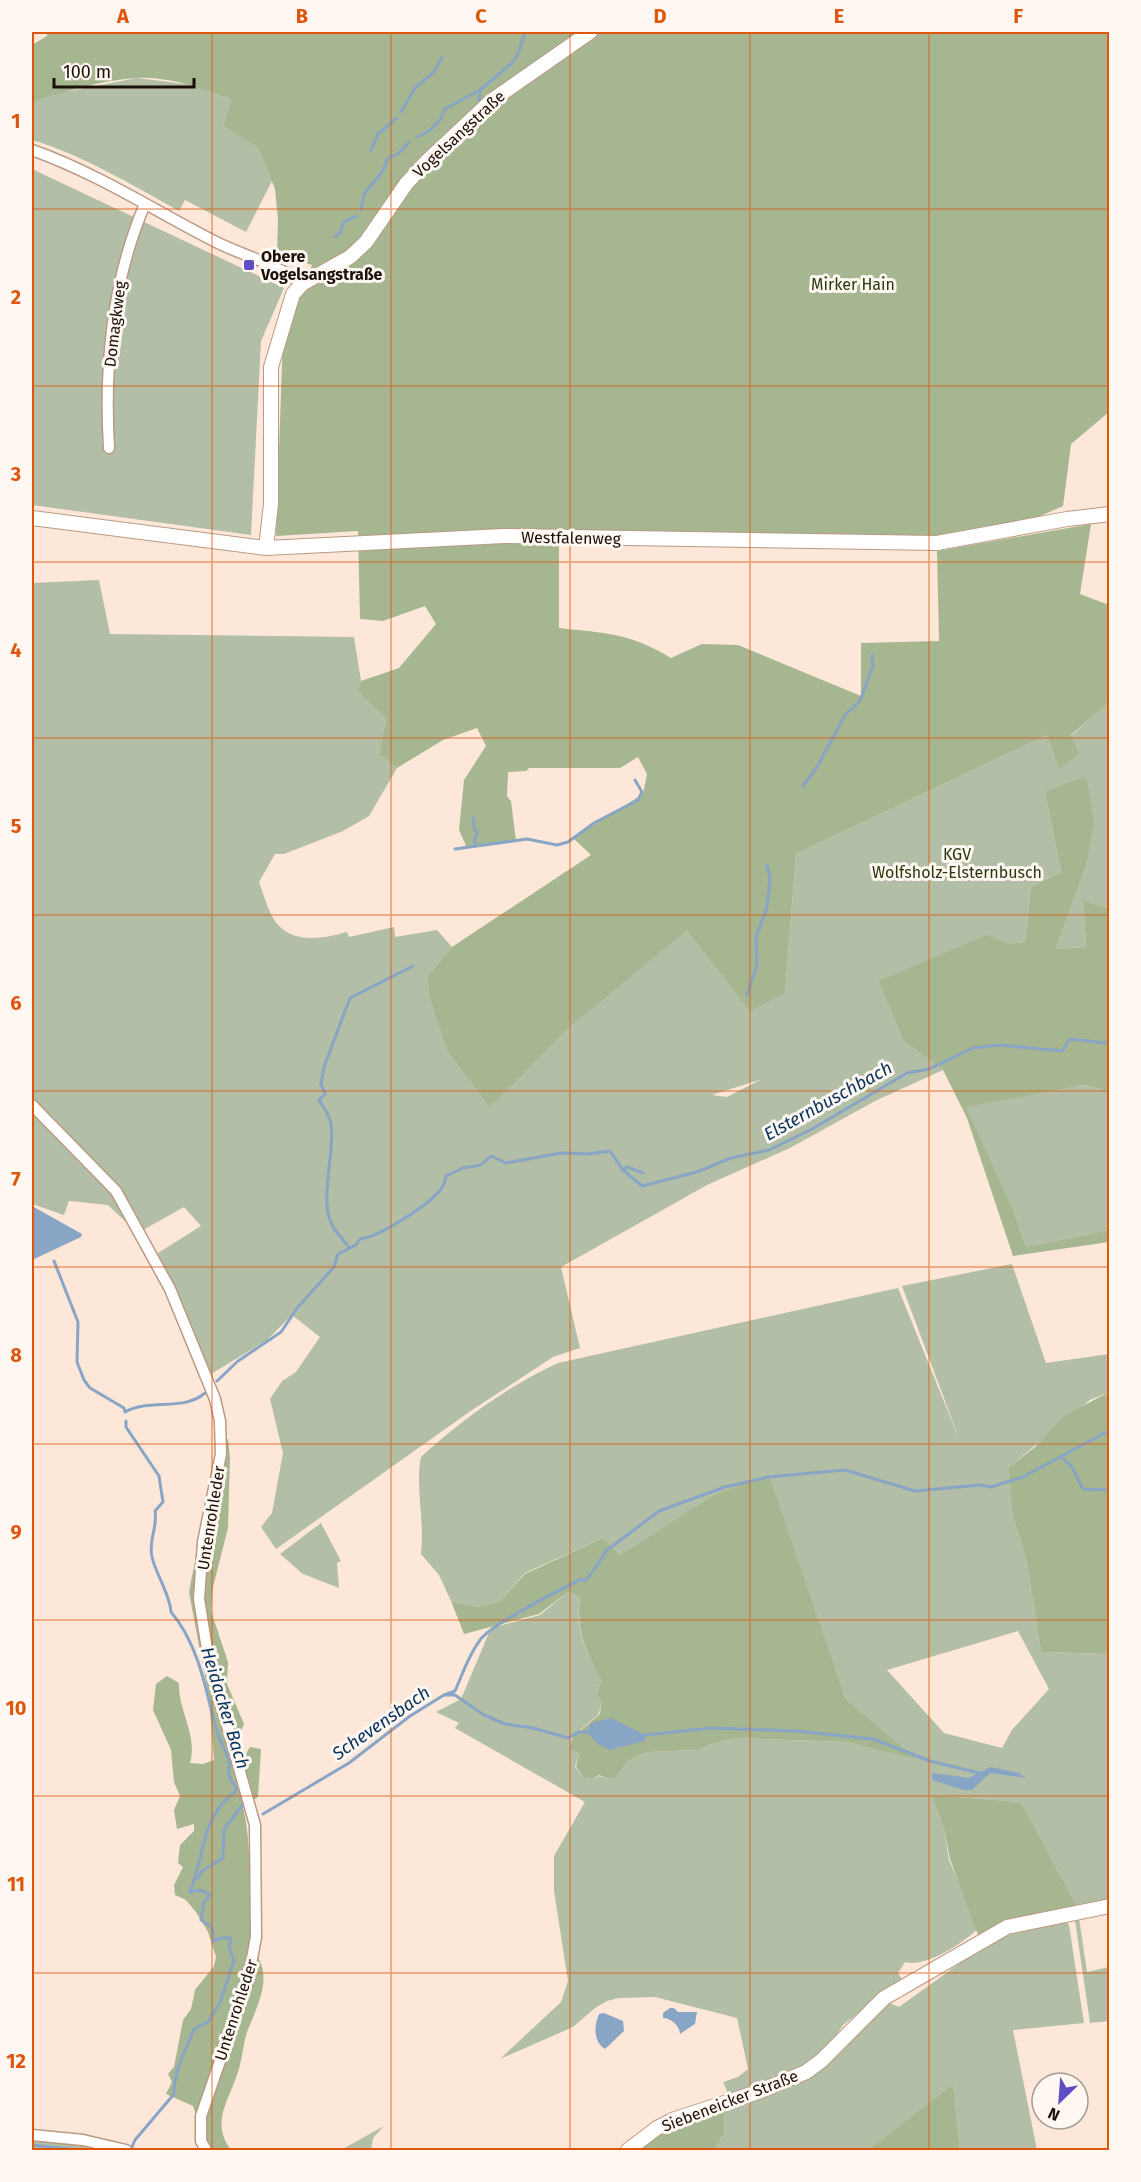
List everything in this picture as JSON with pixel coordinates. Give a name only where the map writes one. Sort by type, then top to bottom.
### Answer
[{"type":"street","name":"Vogelsangstraße","points":[[302,284],[350,257],[366,242],[406,184],[491,101],[590,32]]},
{"type":"street","points":[[32,150],[93,176],[218,243],[281,268],[302,284],[293,294],[271,367],[271,504],[266,548]]},
{"type":"street","name":"Domagkweg","points":[[109,448],[107,393],[114,308],[127,249],[145,204]]},
{"type":"street","name":"Westfalenweg","points":[[32,518],[266,548],[504,536],[937,543],[1058,520],[1110,514]]},
{"type":"street","name":"Untenrohleder","points":[[32,1106],[116,1191],[170,1289],[215,1399],[220,1422],[221,1454],[203,1542],[199,1599],[206,1643],[255,1825],[256,1936],[248,1980],[201,2116],[201,2141],[206,2151]]},
{"type":"street","name":"Siebeneicker Straße","points":[[628,2151],[657,2128],[675,2119],[758,2092],[806,2072],[821,2061],[884,1998],[1007,1927],[1110,1906]]},
{"type":"street","points":[[32,2135],[83,2140],[126,2151]]},
{"type":"green space","name":"Mirker Hain","points":[[47,32],[1109,32],[1109,412],[1071,444],[1063,506],[1038,517],[937,536],[559,531],[559,628],[604,633],[630,639],[643,643],[671,658],[702,644],[738,645],[861,696],[861,643],[939,641],[937,551],[1091,524],[1080,594],[1109,605],[1110,701],[1071,735],[1079,754],[1059,769],[1047,735],[796,854],[785,993],[750,1011],[687,930],[567,1030],[490,1107],[448,1051],[430,998],[427,976],[452,947],[591,855],[573,838],[643,794],[647,774],[638,757],[620,768],[529,768],[526,771],[508,772],[507,796],[511,801],[516,841],[467,848],[459,830],[464,780],[486,746],[477,728],[443,740],[397,768],[379,755],[386,719],[357,691],[361,681],[399,668],[436,624],[425,606],[383,621],[360,619],[358,531],[276,536],[283,336],[312,265],[277,254],[278,220],[275,189],[259,149],[223,126],[231,100],[197,87],[172,81],[148,78],[123,79],[83,87],[32,102],[32,45],[47,36]]},
{"type":"green space","points":[[137,78],[193,85],[231,100],[223,126],[259,149],[272,181],[246,232],[185,200],[179,211],[89,162],[32,140],[32,102],[64,92]]},
{"type":"green space","points":[[32,169],[284,288],[261,341],[251,535],[32,505]]},
{"type":"green space","name":"KGV Wolfsholz-Elsternbusch","points":[[99,580],[110,634],[354,637],[361,681],[357,691],[386,719],[379,755],[397,768],[369,816],[343,831],[284,854],[275,854],[259,882],[275,922],[286,932],[294,935],[312,938],[347,932],[349,937],[394,927],[395,937],[437,930],[452,947],[427,976],[430,994],[451,1044],[490,1106],[567,1030],[687,929],[785,993],[796,854],[1047,735],[1059,768],[1071,736],[1109,701],[1109,909],[1083,900],[1086,947],[1056,949],[1086,866],[1088,850],[1045,792],[1061,872],[1031,887],[1025,942],[1007,944],[904,1041],[943,1070],[875,1101],[790,1148],[707,1185],[561,1267],[580,1348],[553,1357],[472,1410],[276,1549],[261,1527],[272,1513],[283,1453],[270,1399],[282,1381],[296,1372],[320,1337],[292,1315],[267,1340],[211,1374],[158,1253],[201,1226],[184,1207],[143,1230],[121,1189],[32,1098],[32,583]],"holes":[[[760,1080],[727,1097],[712,1095]]]},
{"type":"green space","points":[[1086,776],[1094,821],[1086,866],[1056,949],[1086,947],[1083,900],[1109,909],[1109,1091],[1084,1085],[966,1107],[1013,1209],[1026,1247],[1109,1230],[1109,1242],[1013,1256],[967,1118],[943,1070],[904,1041],[879,981],[987,935],[1007,944],[1025,942],[1031,887],[1061,872],[1045,792]]},
{"type":"green space","points":[[1084,1085],[1109,1091],[1109,1230],[1026,1247],[1013,1209],[965,1106]]},
{"type":"green space","points":[[32,1113],[112,1195],[127,1223],[108,1205],[69,1201],[64,1215],[32,1204]]},
{"type":"green space","points":[[1012,1264],[1046,1363],[1109,1354],[1109,1392],[1090,1400],[1008,1468],[1012,1512],[1027,1563],[1041,1652],[1109,1654],[1109,1901],[1077,1906],[1021,1802],[931,1795],[944,1829],[949,1860],[979,1928],[944,1953],[923,1961],[905,1962],[898,1973],[904,1982],[875,2000],[843,2025],[825,2052],[801,2069],[722,2101],[727,2091],[723,2082],[738,2077],[748,2069],[737,2018],[655,1997],[619,1998],[607,2001],[573,2027],[500,2059],[561,2002],[568,1981],[554,1891],[554,1856],[585,1802],[455,1728],[459,1723],[436,1712],[461,1699],[491,1628],[540,1615],[568,1592],[580,1597],[580,1630],[590,1658],[601,1679],[597,1695],[601,1702],[599,1714],[572,1737],[568,1749],[579,1754],[575,1767],[584,1778],[616,1777],[628,1761],[648,1752],[699,1750],[736,1738],[846,1742],[914,1758],[846,1699],[769,1476],[713,1495],[620,1555],[603,1538],[525,1573],[499,1602],[477,1607],[451,1601],[439,1575],[421,1554],[419,1469],[421,1457],[486,1405],[558,1363],[898,1288],[960,1441],[902,1286]],"holes":[[[1018,1631],[1049,1689],[1012,1730],[1002,1748],[944,1733],[887,1670]]]},
{"type":"green space","points":[[1109,1392],[1109,1654],[1041,1652],[1027,1563],[1012,1512],[1008,1468],[1035,1447],[1064,1416]]},
{"type":"green space","points":[[228,1438],[230,1458],[228,1528],[213,1587],[211,1611],[228,1662],[227,1684],[244,1724],[235,1746],[243,1759],[250,1747],[261,1749],[258,1797],[243,1807],[248,1844],[251,1949],[263,1969],[263,1980],[259,2002],[246,2035],[241,2063],[223,2111],[222,2130],[231,2150],[207,2150],[193,2106],[166,2094],[172,2082],[168,2074],[174,2067],[183,2020],[191,2009],[195,1990],[214,1966],[216,1957],[208,1932],[196,1912],[186,1900],[175,1895],[174,1885],[183,1867],[178,1863],[180,1845],[194,1831],[194,1824],[177,1829],[174,1810],[180,1796],[174,1782],[171,1750],[153,1710],[156,1684],[167,1676],[179,1683],[181,1704],[192,1742],[190,1763],[203,1764],[214,1760],[209,1699],[189,1592],[199,1540]]},
{"type":"green space","points":[[769,1475],[846,1699],[916,1759],[846,1742],[736,1738],[699,1750],[648,1752],[628,1761],[616,1777],[609,1779],[599,1775],[593,1779],[584,1778],[576,1767],[579,1754],[568,1749],[573,1737],[600,1714],[601,1702],[597,1695],[601,1680],[583,1640],[579,1620],[580,1597],[568,1592],[539,1614],[464,1634],[451,1601],[477,1607],[499,1602],[525,1574],[603,1538],[620,1555],[713,1495]]},
{"type":"green space","points":[[321,1523],[341,1561],[337,1563],[339,1588],[303,1574],[280,1554]]},
{"type":"green space","points":[[931,1795],[1021,1802],[1077,1906],[1012,1919],[978,1935],[950,1859],[944,1829]]},
{"type":"green space","points":[[1064,1918],[1069,1925],[1084,2023],[1013,2030],[1030,2115],[1030,2131],[1033,2131],[1037,2150],[960,2150],[953,2084],[868,2150],[715,2150],[724,2134],[725,2108],[780,2091],[811,2076],[842,2051],[887,2002],[899,2007],[988,1943],[1020,1927]]},
{"type":"green space","points":[[1079,1918],[1087,1972],[1109,1967],[1109,2021],[1090,2023],[1075,1920]]},
{"type":"green space","points":[[953,2084],[960,2150],[868,2150],[873,2146]]},
{"type":"green space","points":[[725,2108],[724,2134],[715,2150],[635,2150],[666,2127]]},
{"type":"green space","points":[[384,2126],[373,2138],[371,2150],[341,2150]]},
{"type":"green space","points":[[32,2139],[109,2150],[32,2150]]},
{"type":"water","points":[[32,1206],[82,1234],[81,1237],[32,1260]]},
{"type":"water","points":[[611,1718],[645,1735],[645,1741],[609,1750],[598,1744],[587,1732],[591,1723]]},
{"type":"water","points":[[990,1767],[1019,1773],[1026,1778],[990,1773],[972,1790],[964,1790],[932,1780],[932,1773],[969,1778]]},
{"type":"water","points":[[670,2008],[678,2012],[697,2012],[695,2024],[680,2034],[674,2023],[663,2018],[663,2013]]},
{"type":"water","points":[[604,2013],[623,2021],[624,2031],[605,2049],[598,2042],[596,2033],[599,2014]]},
{"type":"waterway","points":[[417,137],[429,131],[440,120],[445,109],[480,90],[512,63],[519,52],[525,32]]},
{"type":"waterway","points":[[401,112],[415,88],[434,72],[442,58]]},
{"type":"waterway","points":[[479,101],[480,91]]},
{"type":"waterway","points":[[371,150],[378,134],[397,118]]},
{"type":"waterway","points":[[361,210],[364,194],[383,171],[388,158],[398,154],[409,142]]},
{"type":"waterway","points":[[335,237],[340,233],[344,222],[357,216]]},
{"type":"waterway","points":[[803,786],[817,767],[845,715],[860,701],[873,666],[872,655]]},
{"type":"waterway","points":[[455,849],[527,839],[557,845],[568,842],[594,823],[638,800],[642,792],[635,780]]},
{"type":"waterway","points":[[474,818],[473,825],[477,832],[474,841],[476,843]]},
{"type":"waterway","points":[[747,995],[757,965],[756,937],[767,907],[770,879],[767,865]]},
{"type":"waterway","points":[[349,1248],[332,1226],[327,1206],[332,1135],[331,1123],[319,1100],[325,1094],[321,1084],[324,1067],[350,998],[413,966]]},
{"type":"waterway","name":"Elsternbuschbach","points":[[217,1381],[238,1361],[281,1332],[298,1307],[334,1267],[338,1254],[356,1245],[360,1239],[391,1227],[415,1211],[435,1196],[444,1185],[446,1176],[463,1168],[481,1165],[491,1156],[506,1163],[561,1153],[588,1154],[610,1151],[623,1170],[642,1186],[697,1172],[731,1158],[769,1150],[812,1129],[907,1073],[929,1069],[973,1048],[999,1045],[1062,1051],[1070,1039],[1106,1043],[1110,1040]]},
{"type":"waterway","points":[[623,1170],[627,1167],[643,1173]]},
{"type":"waterway","name":"Heidacker Bach","points":[[54,1261],[78,1322],[77,1362],[90,1388],[124,1408],[125,1412],[145,1406],[187,1402],[205,1393]]},
{"type":"waterway","name":"Heidacker Bach","points":[[126,1421],[126,1427],[159,1476],[163,1502],[155,1511],[152,1557],[171,1612],[180,1623],[193,1649],[207,1692],[215,1727],[229,1761],[229,1773],[236,1791],[224,1802],[210,1825],[190,1892],[201,1890],[210,1895],[204,1902],[201,1920],[212,1927],[214,1941],[231,1938],[229,1947],[234,1960],[220,2003],[208,2022],[194,2029],[178,2069],[174,2094],[135,2140],[132,2147]]},
{"type":"waterway","points":[[444,1695],[455,1691],[472,1652],[487,1633],[542,1599],[581,1579],[585,1581],[606,1551],[659,1511],[725,1487],[768,1477],[845,1470],[915,1491],[980,1485],[991,1487],[1023,1477],[1110,1430]]},
{"type":"waterway","points":[[1062,1457],[1072,1467],[1083,1489],[1110,1490]]},
{"type":"waterway","name":"Schevensbach","points":[[263,1814],[349,1763],[410,1716],[444,1695],[455,1695],[484,1715],[505,1724],[533,1728],[568,1738],[579,1732],[587,1732]]},
{"type":"waterway","name":"Schevensbach","points":[[645,1735],[711,1728],[796,1731],[873,1739],[930,1761],[979,1773]]},
{"type":"waterway","name":"Schevensbach","points":[[198,1878],[202,1871],[223,1858],[224,1829],[243,1804]]},
{"type":"waterway","points":[[32,2145],[79,2150]]},
{"type":"place","name":"Obere Vogelsangstraße","points":[[249,265]]}]
